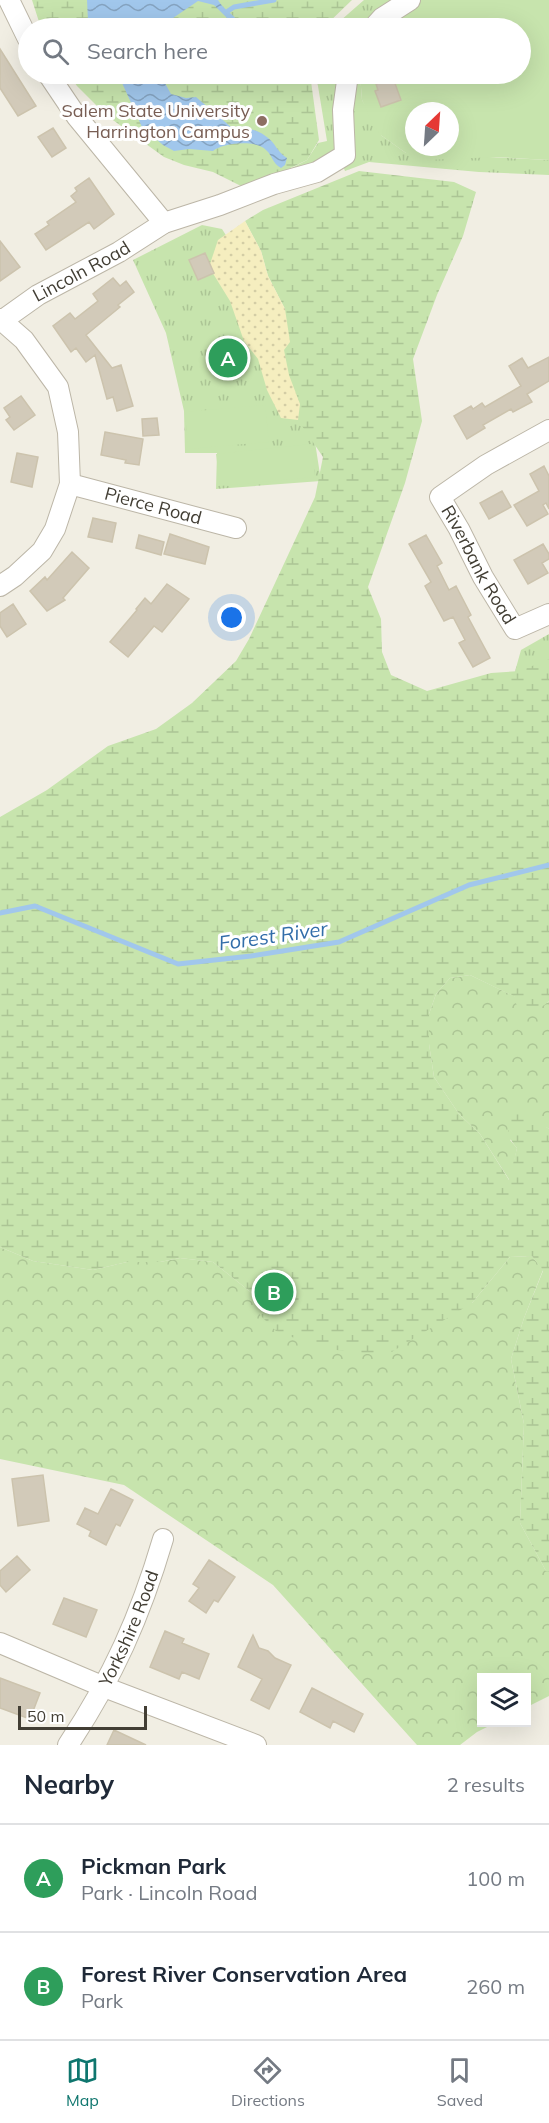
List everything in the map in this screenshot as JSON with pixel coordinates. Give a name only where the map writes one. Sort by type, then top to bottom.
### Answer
[{"type":"street","points":[[9,0],[18,18]]},
{"type":"street","points":[[382,18],[410,0]]},
{"type":"street","points":[[55,84],[77,117],[164,223]]},
{"type":"street","name":"Lincoln Road","points":[[0,320],[38,295],[119,252],[164,223],[274,184],[317,172],[345,156],[343,110],[347,84]]},
{"type":"street","points":[[0,320],[24,340],[58,387],[68,432],[70,484],[55,529],[42,551],[15,576],[0,586]]},
{"type":"street","name":"Riverbank Road","points":[[549,430],[486,465],[440,497],[483,577],[515,629],[549,614]]},
{"type":"street","name":"Pierce Road","points":[[70,484],[236,528]]},
{"type":"street","name":"Yorkshire Road","points":[[68,1745],[117,1664],[140,1609],[163,1539]]},
{"type":"street","points":[[0,1643],[104,1687],[256,1745]]},
{"type":"green space","points":[[32,0],[352,0],[333,18],[38,18]]},
{"type":"green space","points":[[364,0],[400,0],[374,18],[343,18]]},
{"type":"green space","points":[[416,0],[549,0],[549,160],[496,157],[429,160],[416,156],[459,156],[459,102],[405,102],[405,152],[382,136],[373,125],[362,100],[361,84],[531,84],[531,18],[393,18]]},
{"type":"green space","points":[[76,84],[311,84],[319,140],[307,160],[280,173],[241,186],[213,172],[164,157],[106,115]]},
{"type":"green space","points":[[318,84],[342,84],[340,156],[286,171],[307,160],[318,143],[327,141]]},
{"type":"green space","points":[[351,84],[361,84],[362,100],[382,136],[405,152],[405,156],[459,156],[549,160],[549,175],[479,172],[369,162],[345,171],[343,166]]},
{"type":"green space","points":[[359,171],[454,182],[476,192],[463,236],[437,295],[413,359],[422,421],[405,483],[368,587],[381,619],[382,652],[391,675],[427,691],[491,673],[520,671],[549,659],[549,1001],[536,1009],[522,1009],[515,1002],[515,997],[470,975],[450,978],[436,994],[429,1014],[429,1044],[434,1077],[459,1114],[480,1134],[509,1180],[517,1148],[508,1131],[511,1111],[521,1108],[549,1129],[549,1571],[546,1571],[520,1523],[524,1424],[511,1359],[543,1271],[532,1256],[510,1257],[472,1303],[385,1356],[321,1348],[276,1331],[260,1315],[259,1303],[253,1294],[213,1262],[180,1258],[160,1262],[127,1262],[93,1270],[33,1261],[0,1247],[0,817],[47,790],[108,746],[156,729],[192,703],[236,661],[249,639],[315,497],[323,457],[298,420],[300,404],[289,375],[284,350],[285,309],[268,276],[261,251],[245,221],[263,210]]},
{"type":"green space","points":[[202,225],[222,229],[278,318],[315,442],[321,481],[216,489],[217,453],[185,453],[184,411],[166,333],[133,260]]},
{"type":"green space","points":[[265,405],[269,442],[188,449],[185,412]]},
{"type":"green space","points":[[311,444],[315,477],[220,486],[216,454]]},
{"type":"green space","points":[[549,634],[549,692],[507,700],[521,650]]},
{"type":"green space","points":[[470,975],[516,997],[547,1003],[549,1001],[549,1129],[546,1127],[510,1140],[517,1148],[510,1181],[480,1134],[459,1114],[434,1077],[429,1044],[429,1014],[436,994],[450,978]]},
{"type":"green space","points":[[0,1247],[33,1261],[93,1270],[127,1262],[160,1262],[180,1258],[213,1262],[253,1294],[259,1303],[472,1303],[510,1257],[532,1256],[543,1270],[511,1359],[524,1424],[520,1523],[546,1571],[549,1571],[549,1696],[531,1705],[531,1673],[477,1673],[477,1727],[487,1727],[460,1745],[417,1745],[273,1585],[124,1485],[0,1459]]},
{"type":"sand","points":[[245,221],[261,251],[268,276],[285,309],[290,342],[284,350],[289,375],[300,404],[298,420],[281,418],[267,390],[258,359],[244,341],[230,301],[209,267],[218,240]]},
{"type":"water","points":[[87,0],[218,0],[235,18],[227,18],[214,5],[198,1],[173,18],[88,18]]},
{"type":"water","points":[[123,84],[166,84],[171,94],[186,98],[196,97],[231,127],[249,129],[265,135],[287,158],[285,165],[281,168],[266,150],[255,144],[247,143],[231,144],[213,151],[189,149],[174,151],[142,127]]},
{"type":"building","points":[[0,49],[18,78],[18,84],[22,84],[36,106],[18,116],[0,88]]},
{"type":"building","points":[[376,84],[395,84],[401,100],[381,107],[375,91],[378,90]]},
{"type":"building","points":[[53,128],[66,148],[52,157],[38,137]]},
{"type":"building","points":[[89,178],[114,214],[94,229],[89,222],[46,250],[35,234],[49,225],[47,222],[76,202],[71,196],[77,191],[75,188]]},
{"type":"building","points":[[0,241],[20,267],[0,281]]},
{"type":"building","points":[[205,253],[214,273],[198,280],[189,260]]},
{"type":"building","points":[[113,278],[120,286],[126,281],[134,292],[118,305],[120,307],[86,335],[112,368],[121,365],[133,406],[117,411],[113,397],[107,399],[95,355],[86,362],[76,348],[71,352],[53,326],[70,313],[75,319],[98,301],[93,294]]},
{"type":"building","points":[[549,357],[549,381],[527,394],[532,402],[513,412],[511,409],[483,425],[485,428],[467,439],[454,416],[471,406],[473,409],[482,403],[485,407],[521,386],[509,366],[522,358],[528,368]]},
{"type":"building","points":[[21,396],[35,415],[14,430],[6,420],[10,417],[4,408]]},
{"type":"building","points":[[157,418],[159,435],[143,436],[142,419]]},
{"type":"building","points":[[105,432],[143,439],[139,465],[101,455]]},
{"type":"building","points":[[17,453],[38,457],[32,487],[11,482]]},
{"type":"building","points":[[544,466],[549,476],[549,509],[546,503],[543,505],[548,514],[527,526],[514,505],[539,491],[530,474]]},
{"type":"building","points":[[502,491],[511,507],[489,519],[480,503]]},
{"type":"building","points":[[93,518],[116,523],[112,542],[88,537]]},
{"type":"building","points":[[170,534],[209,547],[205,564],[164,554]]},
{"type":"building","points":[[139,535],[164,542],[161,555],[136,548]]},
{"type":"building","points":[[426,535],[442,563],[437,566],[449,590],[456,586],[471,615],[468,617],[490,658],[473,667],[459,643],[465,640],[453,617],[444,621],[425,586],[431,582],[409,544]]},
{"type":"building","points":[[543,544],[549,554],[549,559],[542,563],[548,573],[528,584],[514,560]]},
{"type":"building","points":[[72,552],[89,568],[63,598],[65,600],[47,611],[30,591],[45,577],[47,580]]},
{"type":"building","points":[[167,584],[189,599],[162,632],[154,626],[128,657],[110,642],[145,598],[151,604]]},
{"type":"building","points":[[13,604],[26,624],[7,637],[0,626],[0,613]]},
{"type":"building","points":[[43,1475],[49,1521],[18,1526],[12,1479]]},
{"type":"building","points":[[111,1489],[133,1500],[120,1526],[116,1524],[106,1545],[89,1536],[91,1531],[77,1524],[85,1508],[98,1514]]},
{"type":"building","points":[[17,1556],[30,1570],[6,1592],[0,1585],[0,1571]]},
{"type":"building","points":[[209,1560],[235,1577],[218,1602],[214,1600],[206,1613],[189,1601],[199,1588],[193,1584]]},
{"type":"building","points":[[64,1598],[97,1610],[86,1637],[53,1624]]},
{"type":"building","points":[[165,1631],[184,1639],[182,1643],[209,1654],[199,1679],[182,1672],[179,1679],[150,1667]]},
{"type":"building","points":[[253,1635],[259,1648],[291,1665],[269,1709],[251,1700],[262,1679],[238,1667]]},
{"type":"building","points":[[0,1678],[40,1693],[30,1719],[0,1708]]},
{"type":"building","points":[[312,1688],[363,1714],[354,1732],[333,1721],[330,1728],[300,1712]]},
{"type":"building","points":[[114,1730],[146,1745],[107,1745]]},
{"type":"waterway","points":[[228,11],[234,7],[274,0]]},
{"type":"waterway","name":"Forest River","points":[[0,913],[35,906],[178,964],[251,956],[339,942],[469,885],[549,865]]},
{"type":"place","name":"Salem State University Harrington Campus","points":[[262,121]]},
{"type":"place","name":"Pickman Park","points":[[228,358]]},
{"type":"place","name":"Forest River Conservation Area","points":[[274,1292]]}]
